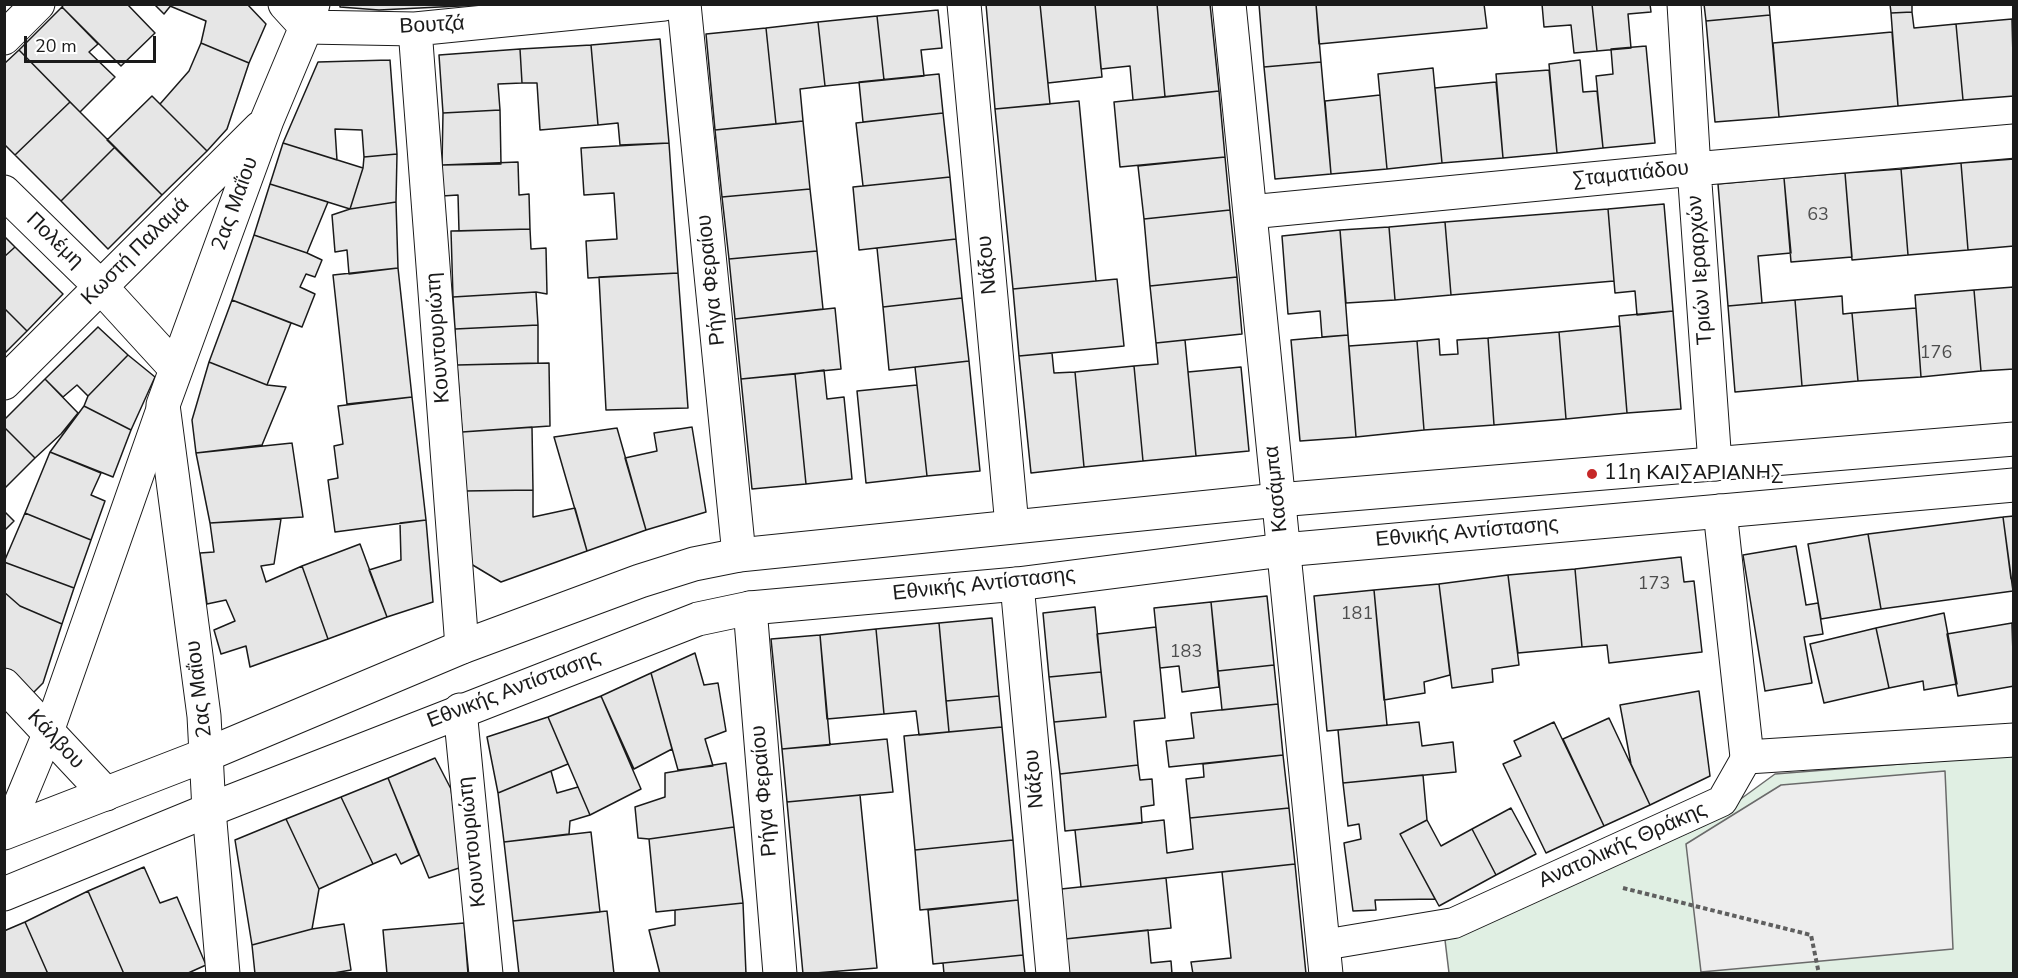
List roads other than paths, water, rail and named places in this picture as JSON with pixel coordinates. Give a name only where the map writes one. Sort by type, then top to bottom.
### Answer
[{"type":"street","points":[[4,38],[38,4]]},
{"type":"street","name":"Βουτζά","points":[[301,12],[415,29],[664,4]]},
{"type":"street","name":"Ρήγα Φεραίου","points":[[684,4],[739,555]]},
{"type":"street","name":"Νάξου","points":[[964,4],[1012,526]]},
{"type":"street","name":"Κασάμπα","points":[[1229,4],[1325,959]]},
{"type":"street","name":"Τριών Ιεραρχών","points":[[1684,4],[1715,464]]},
{"type":"street","name":"2ας Μαΐου","points":[[6,833],[48,733],[163,405],[267,120],[301,12]]},
{"type":"street","name":"Κουντουριώτη","points":[[415,29],[462,647]]},
{"type":"street","name":"Κωστή Παλαμά","points":[[4,384],[267,120]]},
{"type":"street","name":"Σταματιάδου","points":[[1250,212],[2013,141]]},
{"type":"street","name":"Πολέμη","points":[[4,192],[101,287],[176,369]]},
{"type":"street","name":"2ας Μαΐου","points":[[163,405],[204,716],[208,754],[209,810],[223,974]]},
{"type":"street","points":[[6,833],[208,754],[462,647],[640,581],[694,564],[739,555],[1278,500],[2013,439]]},
{"type":"street","name":"Εθνικής Αντίστασης","points":[[4,894],[460,710],[699,619],[750,608],[1017,584],[1283,550],[2013,485]]},
{"type":"street","points":[[1720,511],[1747,757],[2013,740]]},
{"type":"street","name":"Νάξου","points":[[1017,584],[1053,974]]},
{"type":"street","name":"Ρήγα Φεραίου","points":[[750,608],[780,974]]},
{"type":"street","name":"Κάλβου","points":[[4,685],[106,794]]},
{"type":"street","name":"Κουντουριώτη","points":[[460,710],[486,974]]},
{"type":"street","name":"Ανατολικής Θράκης","points":[[1325,959],[1454,923],[1722,801],[1747,757]]},
{"type":"place","name":"11η ΚΑΙΣΑΡΙΑΝΗΣ","points":[[1592,474]]}]
